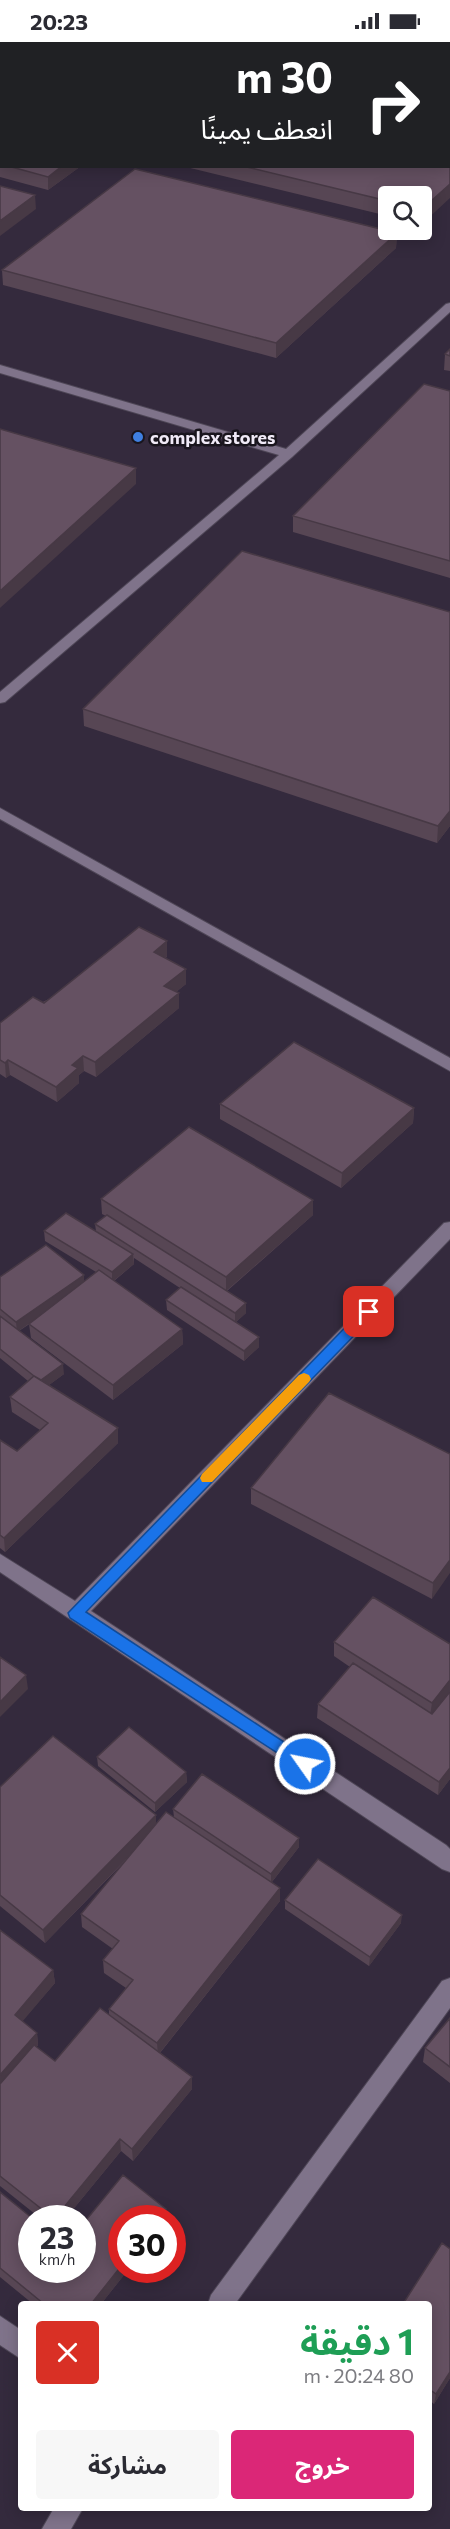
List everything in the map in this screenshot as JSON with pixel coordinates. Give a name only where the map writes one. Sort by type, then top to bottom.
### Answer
[{"type":"street","points":[[0,699],[288,454],[450,306]]},
{"type":"street","points":[[0,369],[288,454]]},
{"type":"street","points":[[0,813],[450,1065]]},
{"type":"street","points":[[76,1613],[450,1228]]},
{"type":"street","points":[[0,1562],[450,1862]]},
{"type":"street","points":[[222,2301],[450,1989]]},
{"type":"street","points":[[0,2329],[18,2344]]},
{"type":"street","points":[[55,2529],[68,2511]]},
{"type":"building","points":[[15,168],[59,168],[48,177]]},
{"type":"building","points":[[251,168],[450,168],[450,184],[432,200],[432,186],[378,186],[378,199]]},
{"type":"building","points":[[135,169],[378,228],[378,240],[389,240],[276,343],[2,270]]},
{"type":"building","points":[[0,186],[35,195],[0,221]]},
{"type":"building","points":[[424,384],[450,391],[450,561],[293,516]]},
{"type":"building","points":[[0,429],[136,468],[0,591]]},
{"type":"building","points":[[242,551],[450,612],[450,811],[438,826],[83,709]]},
{"type":"building","points":[[139,927],[167,941],[154,952],[186,969],[164,986],[179,993],[95,1062],[83,1056],[72,1065],[78,1068],[56,1087],[8,1060],[5,1063],[0,1060],[0,1023],[33,997],[44,1003]]},
{"type":"building","points":[[294,1042],[414,1108],[342,1173],[220,1104]]},
{"type":"building","points":[[189,1127],[313,1200],[226,1277],[101,1199]]},
{"type":"building","points":[[66,1213],[133,1254],[112,1272],[44,1231]]},
{"type":"building","points":[[107,1215],[246,1303],[235,1313],[95,1224]]},
{"type":"building","points":[[46,1245],[84,1275],[16,1322],[0,1309],[0,1277]]},
{"type":"building","points":[[99,1270],[182,1329],[113,1385],[29,1324]]},
{"type":"building","points":[[181,1287],[259,1337],[244,1351],[166,1300]]},
{"type":"building","points":[[0,1316],[63,1364],[41,1380],[34,1376],[0,1349]]},
{"type":"building","points":[[34,1376],[118,1428],[4,1538],[0,1535],[0,1440],[17,1451],[48,1423],[10,1397]]},
{"type":"building","points":[[329,1393],[450,1454],[450,1560],[433,1583],[251,1488]]},
{"type":"building","points":[[373,1597],[450,1644],[450,1680],[432,1703],[334,1642]]},
{"type":"building","points":[[0,1657],[26,1675],[0,1702]]},
{"type":"building","points":[[353,1663],[432,1714],[450,1693],[450,1768],[439,1782],[318,1704]]},
{"type":"building","points":[[129,1727],[186,1772],[155,1803],[97,1757]]},
{"type":"building","points":[[53,1736],[156,1815],[43,1930],[0,1895],[0,1787]]},
{"type":"building","points":[[202,1774],[299,1838],[271,1874],[173,1809]]},
{"type":"building","points":[[166,1812],[280,1888],[157,2043],[109,2009],[133,1980],[103,1960],[119,1941],[81,1914]]},
{"type":"building","points":[[318,1859],[402,1915],[370,1957],[285,1900]]},
{"type":"building","points":[[0,1930],[53,1970],[15,2015],[37,2033],[0,2075]]},
{"type":"building","points":[[100,2008],[192,2077],[132,2149],[120,2139],[66,2205],[37,2205],[0,2176],[0,2084],[34,2045],[55,2061]]},
{"type":"building","points":[[450,2018],[450,2067],[425,2048]]},
{"type":"building","points":[[123,2175],[161,2205],[108,2205],[108,2283],[93,2301],[40,2301],[18,2283],[96,2283],[96,2208]]},
{"type":"building","points":[[0,2192],[18,2207],[18,2283],[0,2268]]},
{"type":"building","points":[[442,2243],[450,2249],[450,2372],[436,2394],[432,2391],[432,2301],[405,2301]]},
{"type":"slow traffic","points":[[207,1478],[304,1379]]},
{"type":"place","name":"complex stores","points":[[138,437]]},
{"type":"route","points":[[305,1764],[76,1613],[369,1312]]}]
